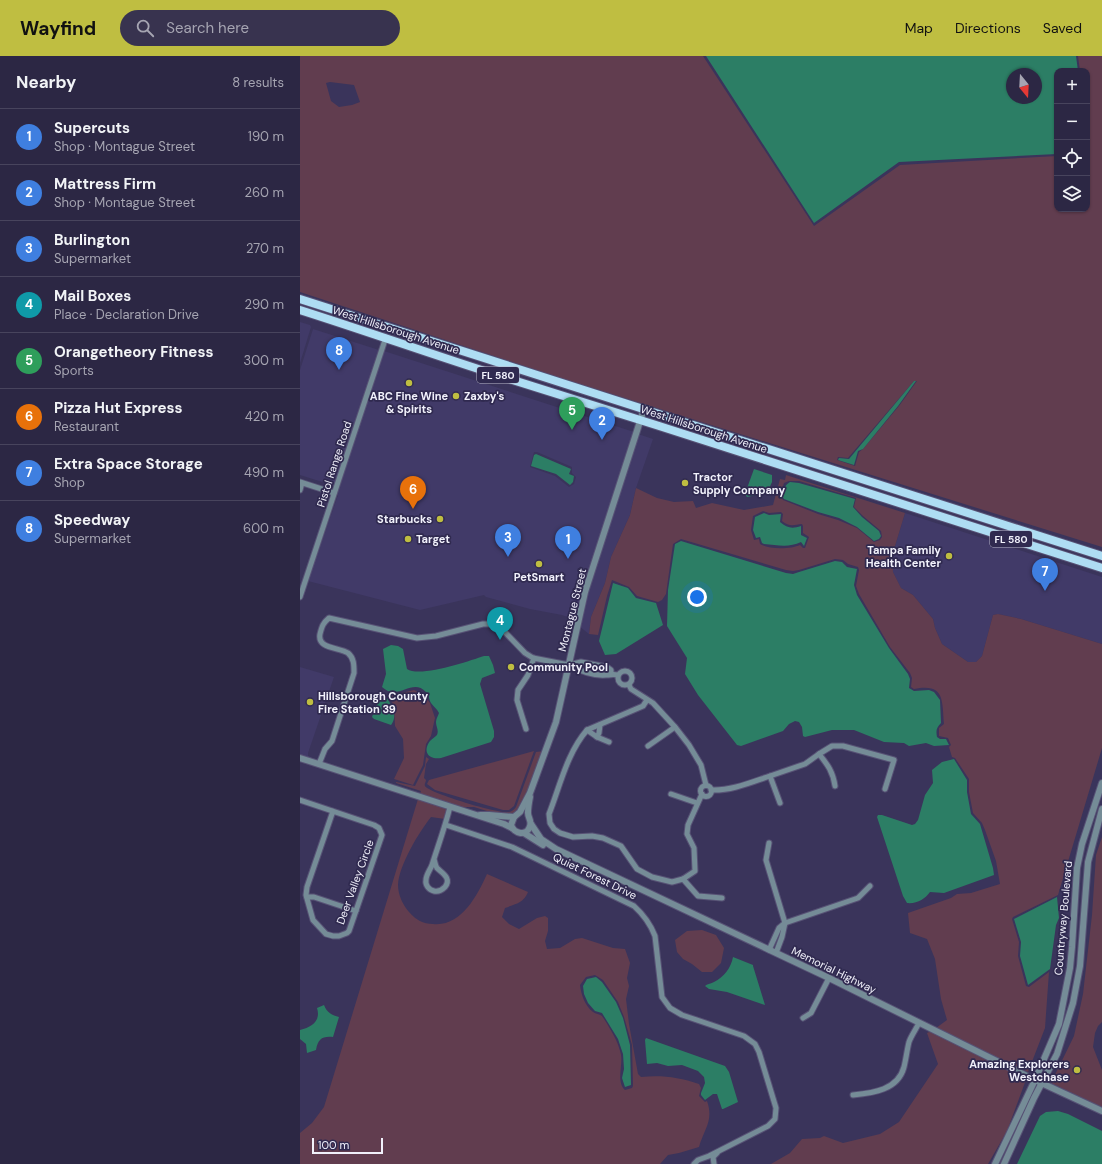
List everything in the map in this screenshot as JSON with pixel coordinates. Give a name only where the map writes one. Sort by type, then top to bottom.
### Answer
[{"type":"main road","name":"West Hillsborough Avenue","points":[[300,299],[1102,556]]},
{"type":"main road","points":[[300,306],[306,306],[380,330],[383,330],[384,327]]},
{"type":"main road","name":"West Hillsborough Avenue","points":[[300,310],[495,374],[640,419],[746,455],[1102,568]]},
{"type":"main road","points":[[386,337],[397,336],[468,358],[484,358]]},
{"type":"street","name":"Pistol Range Road","points":[[300,597],[386,337]]},
{"type":"street","name":"Montague Street","points":[[514,817],[520,812],[530,793],[556,722],[585,592],[644,409]]},
{"type":"street","points":[[300,490],[301,483],[334,493]]},
{"type":"street","points":[[319,764],[325,749],[332,741],[354,673],[352,657],[346,652],[327,646],[321,641],[320,638],[323,623],[329,618],[417,638],[436,636],[483,624],[493,624],[501,628],[525,653],[534,658],[569,664],[581,662],[607,667],[611,670],[611,674]]},
{"type":"street","points":[[526,729],[517,700],[518,690],[528,675],[534,658]]},
{"type":"street","points":[[569,664],[579,671],[605,676],[611,674],[618,675],[622,672],[628,672],[632,676],[632,681],[623,686],[618,682],[618,675]]},
{"type":"street","points":[[629,684],[631,689],[653,703],[689,745],[701,765],[706,785],[709,786],[711,790],[718,791],[735,787],[805,764],[832,746],[843,746],[894,760],[885,789]]},
{"type":"street","points":[[647,700],[643,706],[587,730],[580,739],[574,750],[549,814],[550,823],[554,829],[560,833],[573,837],[592,836],[603,838],[617,844],[626,852],[637,869],[652,877],[672,882],[683,879],[695,870],[694,848],[687,834],[688,825],[702,794],[701,789],[706,785]]},
{"type":"street","points":[[597,737],[600,725]]},
{"type":"street","points":[[648,746],[675,727]]},
{"type":"street","points":[[587,730],[597,737],[609,742]]},
{"type":"street","points":[[819,754],[830,768],[834,776],[835,786]]},
{"type":"street","points":[[300,758],[480,816],[512,828]]},
{"type":"street","points":[[770,776],[780,803]]},
{"type":"street","name":"Countryway Boulevard","points":[[995,1164],[1036,1080],[1059,1024],[1070,968],[1077,868],[1082,844],[1102,783]]},
{"type":"street","points":[[702,794],[705,796],[709,795],[711,790]]},
{"type":"street","name":"Montague Street","points":[[530,793],[528,813],[531,824]]},
{"type":"street","points":[[671,794],[697,803]]},
{"type":"street","name":"Deer Valley Circle","points":[[300,800],[333,811],[374,825],[379,828],[382,835],[349,931],[339,936],[330,936],[313,920],[307,897],[307,887],[333,811]]},
{"type":"street","points":[[434,859],[435,865],[446,876],[447,881],[446,886],[442,890],[436,892],[430,890],[426,880],[446,825],[450,807]]},
{"type":"street","name":"Countryway Boulevard","points":[[1004,1164],[1061,1043],[1073,1003],[1080,966],[1088,862],[1102,809]]},
{"type":"street","points":[[480,816],[489,815],[514,817],[511,822],[512,828]]},
{"type":"street","points":[[524,832],[529,830],[531,824]]},
{"type":"street","name":"Memorial Highway","points":[[531,824],[542,839],[556,849]]},
{"type":"street","name":"Quiet Forest Drive","points":[[446,825],[512,847],[634,906],[648,920],[653,932],[662,997],[670,1008],[682,1015],[744,1036],[755,1044],[759,1052],[776,1108],[775,1119],[768,1126],[698,1160],[694,1164]]},
{"type":"street","name":"Memorial Highway","points":[[512,828],[517,832],[524,832],[546,846],[556,849],[829,978],[1102,1111]]},
{"type":"street","points":[[769,843],[766,860],[785,923],[776,953]]},
{"type":"street","points":[[683,879],[698,896],[722,898]]},
{"type":"street","points":[[769,950],[779,928],[785,923],[858,898],[870,886]]},
{"type":"street","points":[[307,897],[314,897],[356,911]]},
{"type":"street","points":[[1073,933],[1082,933]]},
{"type":"street","points":[[803,1018],[811,1013],[829,978]]},
{"type":"street","points":[[853,1095],[872,1093],[893,1085],[900,1078],[904,1068],[909,1042],[919,1023]]},
{"type":"street","points":[[714,1164],[714,1157],[719,1151]]},
{"type":"shaded area","points":[[300,56],[703,56],[814,226],[900,165],[1054,156],[1054,212],[1090,212],[1090,68],[1080,68],[1078,56],[1102,56],[1102,547],[564,379],[300,292]],"holes":[[[330,82],[354,85],[360,102],[339,107],[331,101],[326,83]],[[914,381],[917,381],[899,406],[859,452],[855,466],[837,460],[838,457],[848,458]]]},
{"type":"shaded area","points":[[706,56],[1076,56],[1078,68],[1054,68],[1054,154],[899,162],[814,223]]},
{"type":"shaded area","points":[[300,322],[310,325],[311,327],[300,363]]},
{"type":"shaded area","points":[[313,329],[379,350],[334,487],[332,485],[300,475],[300,370]]},
{"type":"shaded area","points":[[384,351],[634,432],[583,591],[575,622],[573,619],[562,615],[530,609],[486,597],[484,595],[420,610],[308,581],[338,495],[337,494]],"holes":[[[534,452],[572,467],[572,473],[576,477],[574,484],[569,487],[555,476],[530,467]]]},
{"type":"shaded area","points":[[914,381],[916,381],[898,406],[863,449],[858,451],[854,465],[838,460],[839,458],[849,459]]},
{"type":"shaded area","points":[[638,434],[653,439],[636,488],[630,515],[611,557],[605,583],[591,617],[589,634],[579,626],[587,593]]},
{"type":"shaded area","points":[[536,454],[571,469],[569,474],[574,476],[573,482],[570,485],[556,474],[531,466],[534,455]]},
{"type":"shaded area","points":[[754,469],[772,475],[772,482],[767,493],[747,497],[745,494]]},
{"type":"shaded area","points":[[786,475],[905,513],[892,556],[893,572],[901,588],[913,595],[933,619],[942,644],[968,662],[976,662],[982,656],[993,615],[998,614],[1021,619],[1102,644],[1102,748],[1058,895],[1013,917],[1012,919],[1019,942],[1018,956],[1026,986],[1029,987],[1049,972],[1045,1028],[1028,1072],[936,1028],[947,1020],[941,999],[935,959],[927,939],[910,933],[908,913],[951,898],[957,894],[971,893],[1000,884],[996,861],[985,830],[982,823],[973,813],[969,792],[969,779],[955,758],[952,757],[949,747],[951,745],[948,738],[939,736],[939,728],[944,724],[940,695],[937,691],[931,689],[914,689],[911,687],[912,678],[910,673],[890,647],[859,594],[856,586],[859,570],[858,567],[848,564],[843,560],[835,559],[799,570],[786,570],[681,539],[673,544],[666,594],[662,600],[658,602],[637,596],[629,587],[612,580],[598,635],[589,634],[591,617],[605,583],[611,557],[630,515],[636,488],[657,498],[674,502],[693,501],[696,508],[712,503],[744,510],[773,505],[780,479],[785,480]],"holes":[[[789,481],[799,481],[856,498],[854,507],[881,531],[882,537],[880,540],[874,542],[857,528],[783,500],[780,496],[784,483]],[[763,511],[769,513],[781,512],[783,514],[782,521],[787,524],[802,524],[803,533],[809,537],[805,548],[800,545],[786,548],[775,548],[760,544],[759,539],[754,540],[751,530],[753,516]]]},
{"type":"shaded area","points":[[790,482],[799,483],[855,499],[853,507],[862,517],[879,531],[881,536],[879,539],[874,541],[857,527],[839,518],[784,499],[782,496],[784,489]]},
{"type":"shaded area","points":[[764,513],[769,515],[781,514],[780,522],[787,527],[792,528],[801,526],[801,535],[807,538],[804,546],[801,542],[787,546],[762,543],[760,537],[756,538],[753,530],[755,517]]},
{"type":"shaded area","points":[[905,513],[1102,577],[1102,644],[1021,619],[998,614],[993,615],[982,656],[976,662],[968,662],[942,644],[933,619],[913,595],[901,588],[893,572],[892,556]]},
{"type":"shaded area","points":[[681,541],[786,573],[793,574],[835,561],[842,562],[847,567],[857,569],[854,585],[857,595],[889,648],[908,674],[910,679],[909,688],[914,691],[929,690],[934,692],[940,700],[941,723],[938,726],[936,733],[937,737],[940,739],[946,739],[949,745],[934,746],[926,743],[909,746],[904,743],[884,742],[854,730],[832,730],[805,737],[803,736],[802,727],[799,722],[795,721],[789,724],[783,731],[741,746],[737,745],[698,695],[685,674],[687,658],[667,626],[668,590],[675,544]]},
{"type":"shaded area","points":[[613,583],[628,588],[636,598],[656,603],[663,625],[616,654],[605,655],[599,641]]},
{"type":"shaded area","points":[[391,645],[398,646],[403,649],[407,669],[413,671],[445,668],[484,656],[489,656],[495,673],[482,678],[480,684],[494,731],[494,737],[491,742],[441,758],[433,758],[430,756],[427,749],[430,741],[438,733],[436,722],[439,713],[431,703],[427,693],[421,688],[415,687],[394,692],[388,691],[382,687],[386,674],[383,649]]},
{"type":"shaded area","points":[[300,667],[334,677],[308,753],[308,756],[311,757],[311,759],[300,755]]},
{"type":"shaded area","points":[[414,690],[424,695],[430,703],[435,718],[431,736],[426,744],[423,765],[413,785],[394,779],[404,758],[403,739],[395,726],[394,706],[389,696]]},
{"type":"shaded area","points":[[379,698],[387,698],[394,711],[394,718],[391,725],[372,717]]},
{"type":"shaded area","points":[[534,751],[514,806],[509,810],[503,810],[435,790],[427,784],[429,780]]},
{"type":"shaded area","points":[[544,751],[528,793],[514,814],[490,812],[474,807],[460,807],[420,794],[421,791],[396,783],[415,786],[425,766],[426,757],[429,759],[426,764],[424,778],[426,780],[425,786],[429,789],[451,798],[492,810],[509,812],[516,807],[536,752]]},
{"type":"shaded area","points":[[954,759],[967,780],[967,792],[971,814],[980,824],[994,875],[944,893],[930,892],[926,897],[914,903],[907,903],[903,896],[877,817],[878,815],[882,815],[912,825],[915,824],[918,820],[925,795],[933,783],[932,770],[942,762]]},
{"type":"shaded area","points":[[418,799],[447,809],[445,819],[431,817],[421,831],[402,868],[399,877],[398,889],[401,900],[409,912],[417,919],[426,923],[443,924],[452,921],[467,908],[473,900],[487,874],[528,892],[522,901],[505,908],[502,917],[509,924],[519,929],[537,918],[545,916],[548,918],[548,931],[545,941],[547,949],[560,948],[575,939],[582,938],[613,948],[625,949],[630,963],[627,978],[629,986],[626,999],[638,1074],[641,1077],[670,1077],[699,1084],[701,1088],[699,1096],[705,1102],[707,1101],[709,1108],[709,1120],[699,1147],[668,1155],[660,1164],[300,1164],[300,1133],[312,1123],[324,1107]],"holes":[[[595,975],[603,980],[618,1002],[632,1045],[633,1086],[632,1088],[625,1090],[622,1087],[620,1078],[620,1049],[602,1016],[593,1012],[588,1007],[584,1000],[580,985],[586,977]]]},
{"type":"shaded area","points":[[1102,837],[1102,1022],[1098,1026],[1095,1033],[1093,1047],[1102,1070],[1102,1107],[1051,1083],[1074,1036],[1083,994],[1092,915],[1096,855]]},
{"type":"shaded area","points":[[1057,897],[1059,918],[1056,925],[1050,969],[1028,985],[1020,956],[1021,942],[1014,919]]},
{"type":"shaded area","points":[[702,930],[716,935],[724,948],[721,963],[712,972],[702,972],[683,959],[677,952],[675,940],[687,931]]},
{"type":"shaded area","points":[[733,957],[753,965],[765,1005],[727,992],[709,989],[705,986],[713,983],[724,975],[731,965]]},
{"type":"shaded area","points":[[596,977],[602,982],[616,1002],[623,1018],[630,1045],[631,1085],[625,1087],[622,1078],[624,1069],[623,1054],[618,1039],[602,1013],[595,1011],[588,1003],[584,994],[583,986],[587,979]]},
{"type":"shaded area","points":[[324,1005],[330,1013],[339,1017],[333,1037],[321,1039],[316,1050],[307,1053],[306,1044],[300,1039],[300,1030],[312,1025],[317,1020],[317,1008]]},
{"type":"shaded area","points":[[931,1031],[1027,1077],[1007,1131],[988,1164],[771,1164],[790,1153],[802,1139],[820,1138],[824,1136],[843,1143],[880,1134],[899,1122],[938,1064],[927,1033]]},
{"type":"shaded area","points":[[646,1038],[725,1066],[729,1072],[738,1102],[722,1109],[717,1094],[713,1094],[705,1100],[701,1095],[705,1083],[704,1077],[698,1071],[682,1065],[668,1066],[657,1063],[647,1064]]},
{"type":"shaded area","points":[[1058,1111],[1068,1114],[1102,1131],[1102,1164],[1017,1164],[1040,1116],[1046,1112]]},
{"type":"place","name":"Speedway","points":[[339,370]]},
{"type":"place","name":"ABC Fine Wine & Spirits","points":[[409,383]]},
{"type":"place","name":"Zaxby's","points":[[456,396]]},
{"type":"place","name":"Orangetheory Fitness","points":[[572,430]]},
{"type":"place","name":"Mattress Firm","points":[[602,440]]},
{"type":"place","name":"Tractor Supply Company","points":[[685,483]]},
{"type":"place","name":"Pizza Hut Express","points":[[413,509]]},
{"type":"place","name":"Starbucks","points":[[440,519]]},
{"type":"place","name":"Target","points":[[408,539]]},
{"type":"place","name":"Tampa Family Health Center","points":[[949,556]]},
{"type":"place","name":"Burlington","points":[[508,557]]},
{"type":"place","name":"Supercuts","points":[[568,559]]},
{"type":"place","name":"PetSmart","points":[[539,564]]},
{"type":"place","name":"Extra Space Storage","points":[[1045,591]]},
{"type":"place","name":"Mail Boxes","points":[[500,640]]},
{"type":"place","name":"Community Pool","points":[[511,667]]},
{"type":"place","name":"Hillsborough County Fire Station 39","points":[[310,702]]},
{"type":"place","name":"Amazing Explorers Westchase","points":[[1077,1070]]}]
